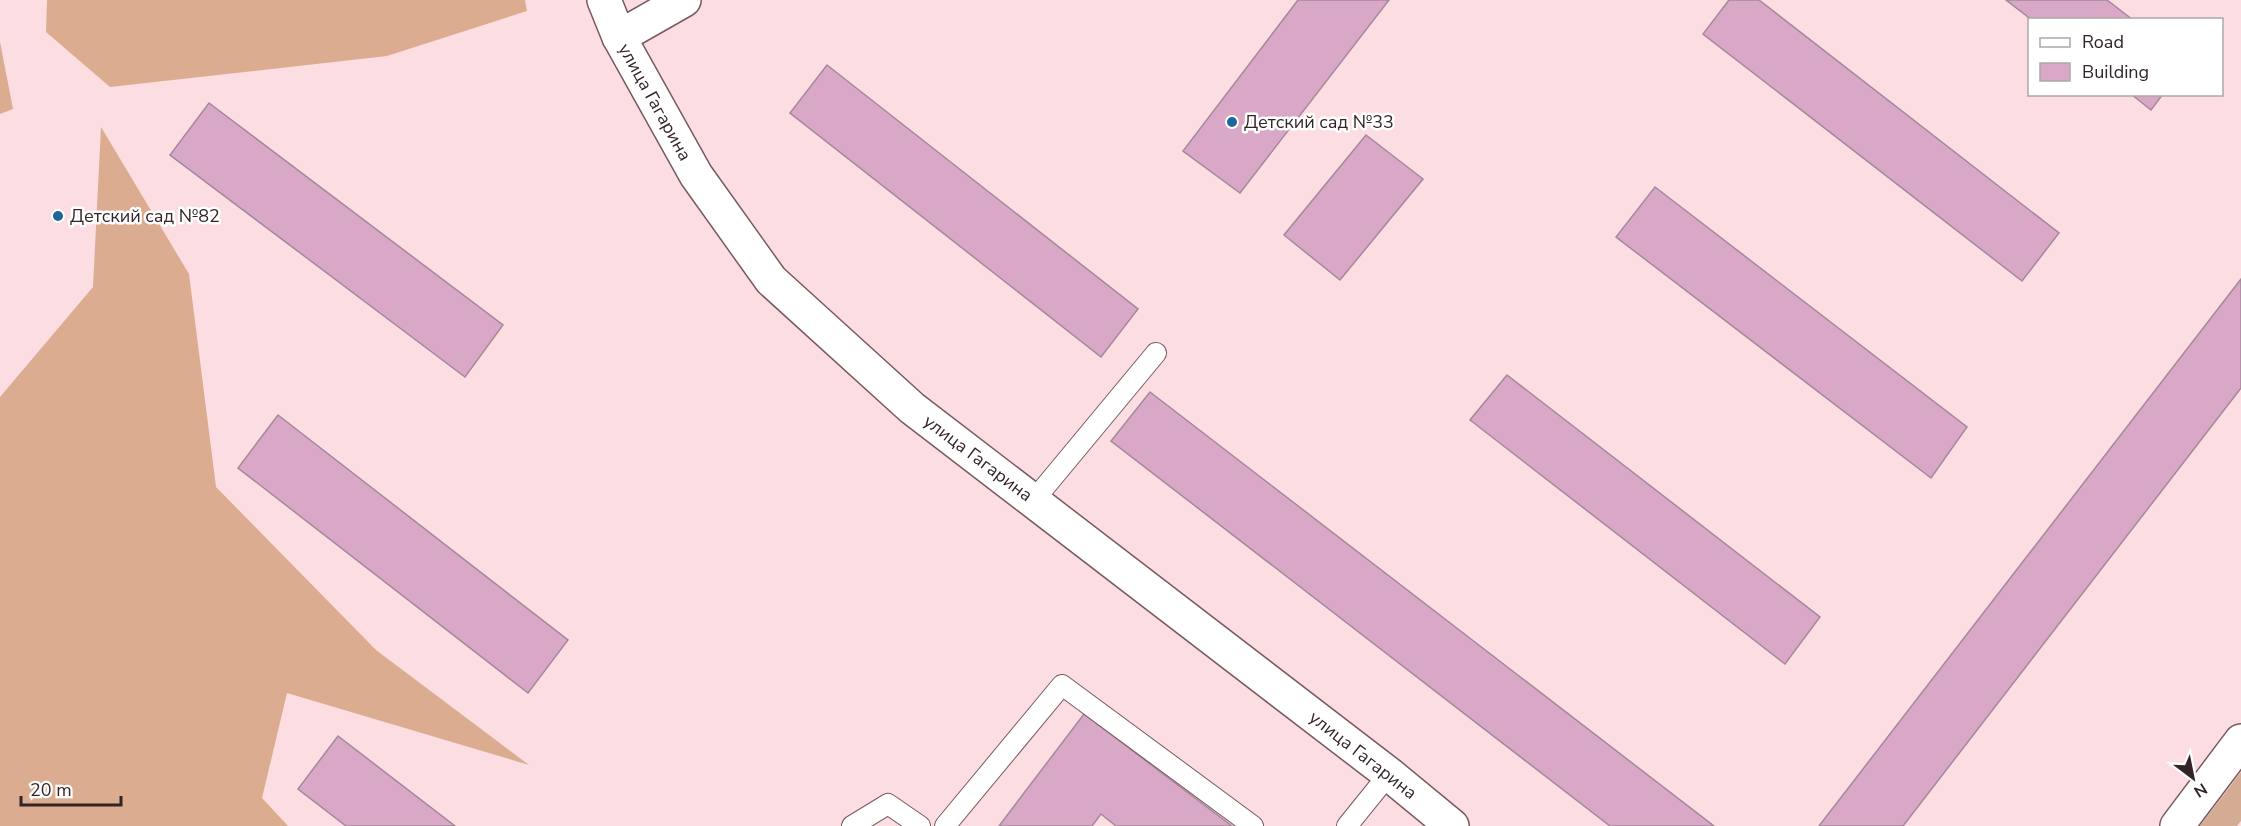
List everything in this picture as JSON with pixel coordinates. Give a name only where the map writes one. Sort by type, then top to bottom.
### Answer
[{"type":"street","name":"улица Гагарина","points":[[604,0],[619,36],[696,175],[771,280],[912,408],[1389,774],[1452,826]]},
{"type":"street","points":[[619,36],[684,0]]},
{"type":"street","points":[[2177,826],[2241,741]]},
{"type":"lane","points":[[1034,500],[1156,353]]},
{"type":"lane","points":[[945,826],[1062,685],[1253,826]]},
{"type":"lane","points":[[1347,826],[1389,774]]},
{"type":"lane","points":[[852,826],[888,804],[920,826]]},
{"type":"shaded area","points":[[47,0],[525,0],[527,11],[387,56],[110,87],[46,32]]},
{"type":"shaded area","points":[[0,42],[13,109],[0,114]]},
{"type":"shaded area","points":[[101,127],[189,274],[216,487],[376,650],[529,765],[287,693],[262,798],[288,826],[0,826],[0,397],[93,287]]},
{"type":"shaded area","points":[[2241,772],[2241,821],[2237,826],[2200,826]]},
{"type":"building","points":[[1298,0],[1389,0],[1240,193],[1183,151]]},
{"type":"building","points":[[1729,0],[1759,0],[2059,233],[2022,281],[1703,34]]},
{"type":"building","points":[[2006,0],[2107,0],[2130,18],[2029,18]]},
{"type":"building","points":[[827,65],[1138,309],[1101,357],[790,113]]},
{"type":"building","points":[[2134,96],[2162,96],[2151,110]]},
{"type":"building","points":[[209,103],[503,325],[465,377],[170,155]]},
{"type":"building","points":[[1366,135],[1423,179],[1340,280],[1284,235]]},
{"type":"building","points":[[1655,187],[1967,427],[1931,478],[1616,237]]},
{"type":"building","points":[[2241,279],[2241,388],[1903,826],[1819,826]]},
{"type":"building","points":[[1507,375],[1820,617],[1785,664],[1470,420]]},
{"type":"building","points":[[1150,392],[1714,826],[1610,826],[1111,441]]},
{"type":"building","points":[[278,415],[568,640],[528,693],[238,468]]},
{"type":"building","points":[[1084,714],[1232,826],[1116,826],[1101,814],[1092,826],[999,826]]},
{"type":"building","points":[[338,736],[455,826],[346,826],[298,789]]},
{"type":"place","name":"Детский сад №33","points":[[1232,122]]},
{"type":"place","name":"Детский сад №82","points":[[58,216]]}]
